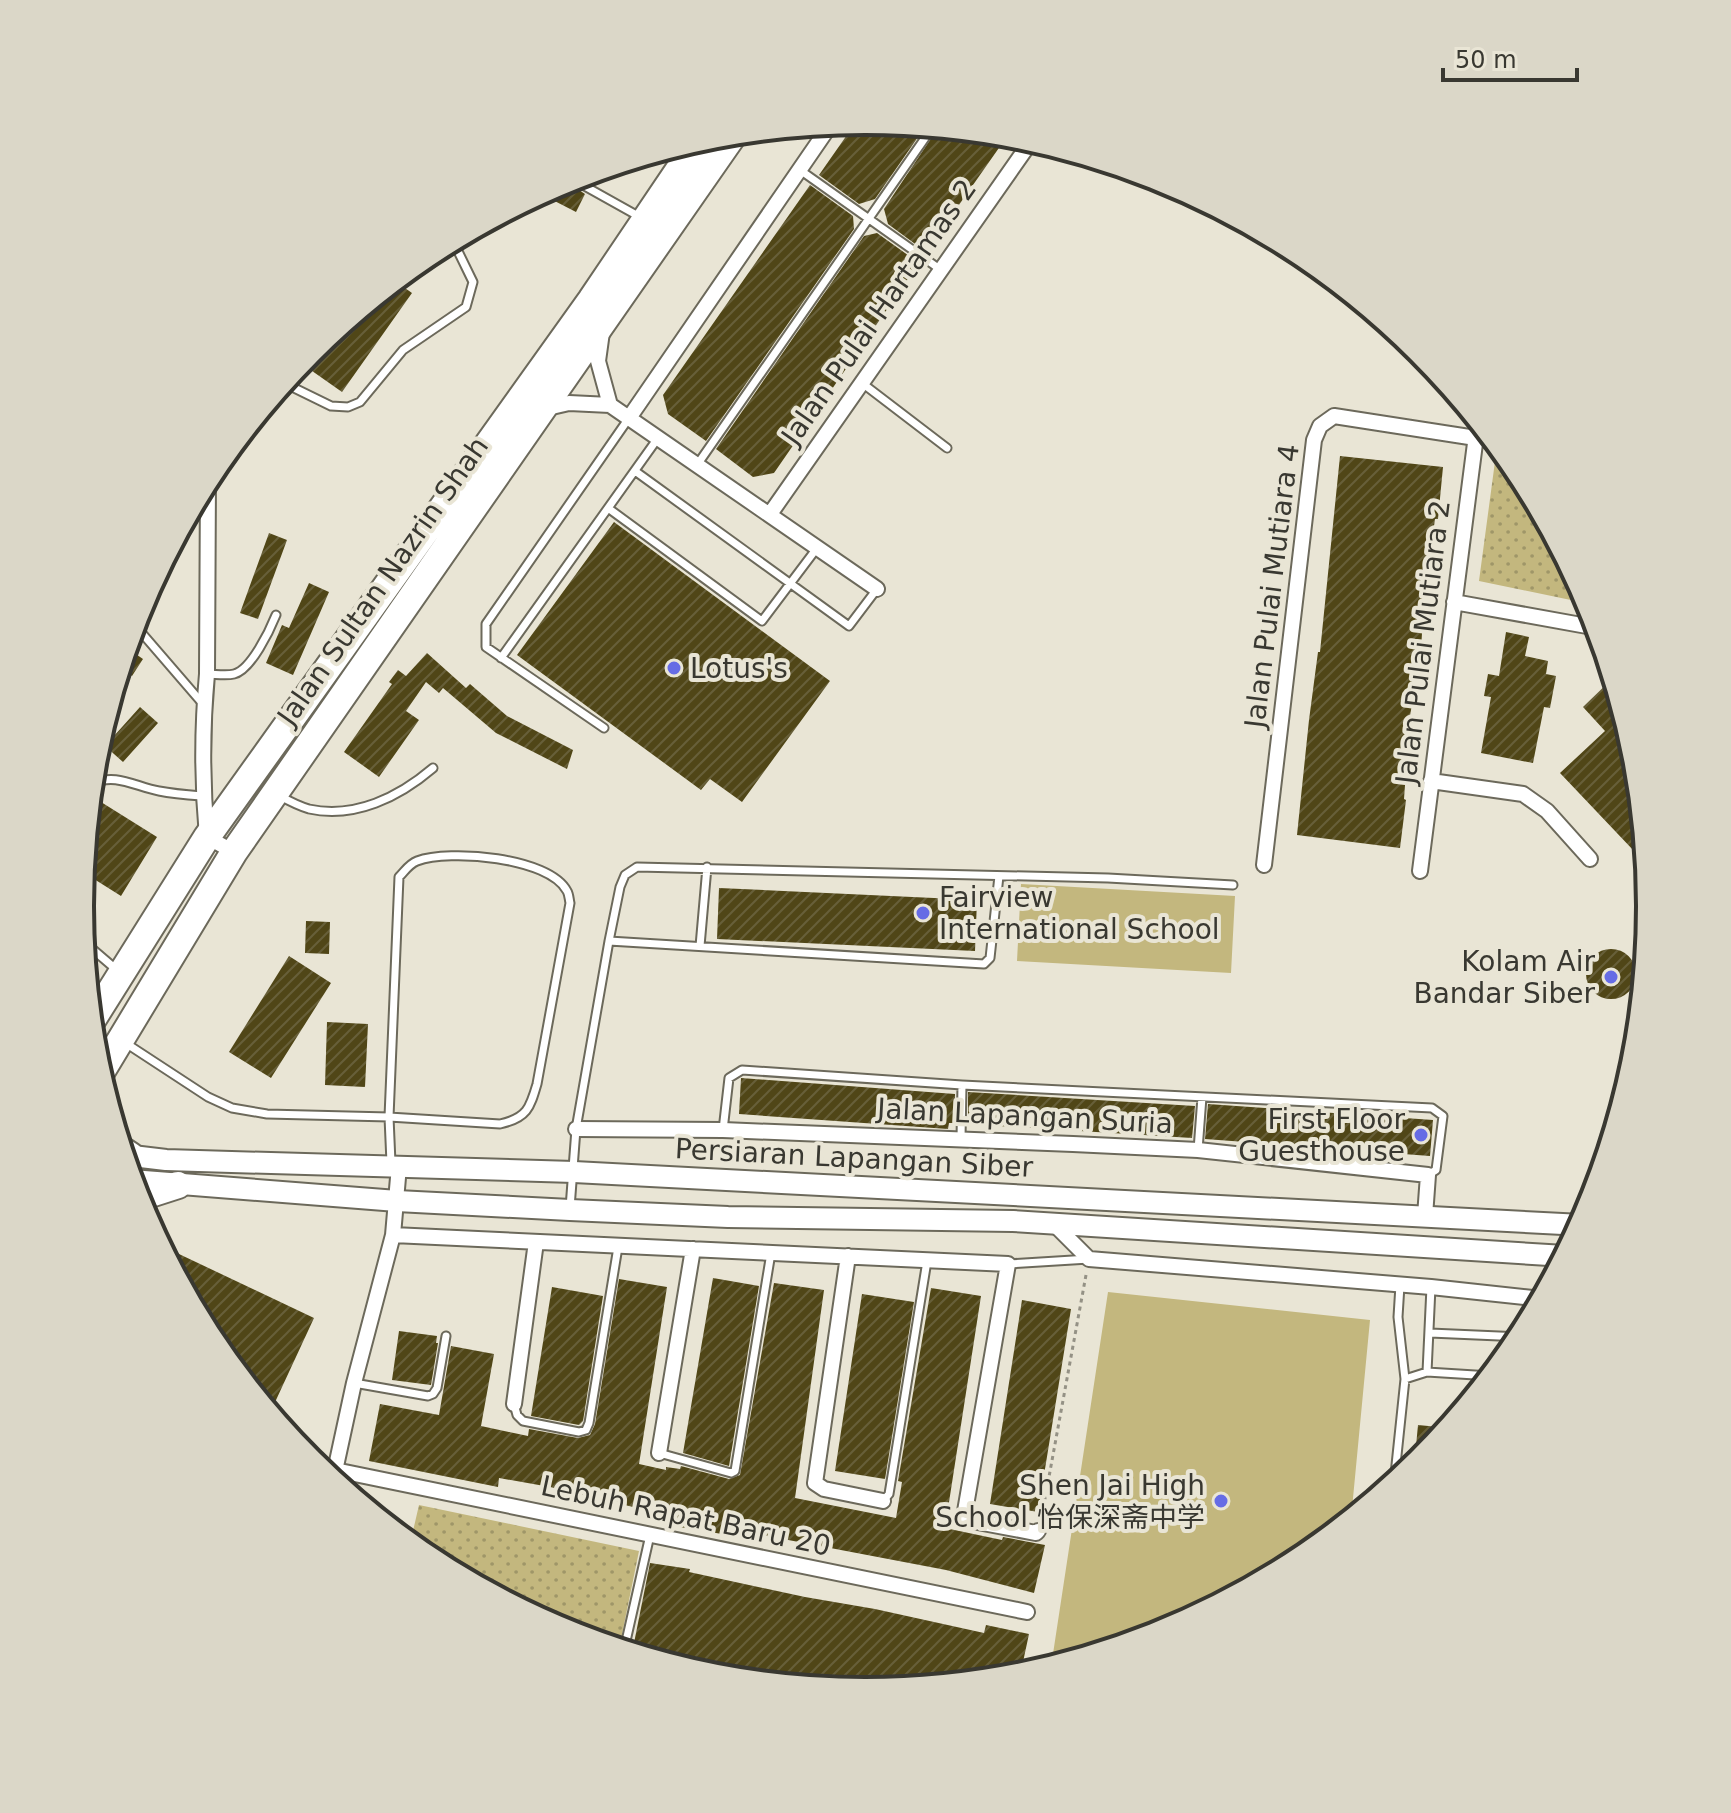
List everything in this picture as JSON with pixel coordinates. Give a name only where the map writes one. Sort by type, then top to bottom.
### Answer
[{"type":"highway","name":"Jalan Sultan Nazrin Shah","points":[[109,1059],[234,852],[724,149]]},
{"type":"highway","name":"Jalan Sultan Nazrin Shah","points":[[101,1007],[207,837],[688,156]]},
{"type":"highway","points":[[150,1194],[178,1185]]},
{"type":"main road","name":"Persiaran Lapangan Siber","points":[[137,1160],[574,1172],[1568,1224]]},
{"type":"main road","name":"Persiaran Lapangan Siber","points":[[140,1166],[178,1185],[397,1201],[744,1217],[1013,1221],[1553,1255]]},
{"type":"main road","points":[[1011,1194],[1013,1221]]},
{"type":"street","points":[[629,418],[822,137]]},
{"type":"street","name":"Jalan Pulai Hartamas 2","points":[[770,514],[1024,152]]},
{"type":"street","points":[[610,312],[601,336],[598,361],[610,405]]},
{"type":"street","points":[[542,409],[569,403],[610,405],[877,589]]},
{"type":"street","name":"Jalan Pulai Mutiara 4","points":[[1264,865],[1314,440],[1320,426],[1334,416],[1479,439]]},
{"type":"street","name":"Jalan Pulai Mutiara 2","points":[[1420,871],[1476,434]]},
{"type":"street","points":[[208,504],[203,796],[207,837],[234,852]]},
{"type":"street","points":[[1454,602],[1583,625]]},
{"type":"street","points":[[1431,781],[1523,794],[1547,811],[1590,859]]},
{"type":"street","name":"Jalan Lapangan Suria","points":[[576,1129],[723,1130],[961,1138],[1198,1150],[1428,1175]]},
{"type":"street","points":[[336,1467],[393,1235],[397,1201],[395,1166]]},
{"type":"street","points":[[1425,1216],[1428,1175]]},
{"type":"street","points":[[1053,1223],[1089,1259],[1530,1298]]},
{"type":"street","points":[[393,1235],[1008,1264],[964,1517],[1038,1531]]},
{"type":"street","points":[[514,1404],[536,1242]]},
{"type":"street","points":[[659,1453],[693,1249]]},
{"type":"street","points":[[848,1256],[815,1483],[824,1489],[883,1501]]},
{"type":"street","name":"Lebuh Rapat Baru 20","points":[[347,1477],[1027,1612]]},
{"type":"lane","points":[[697,465],[925,138]]},
{"type":"lane","points":[[800,170],[941,270]]},
{"type":"lane","points":[[587,188],[645,220]]},
{"type":"lane","points":[[294,388],[331,406],[348,407],[360,402],[403,350],[466,307],[473,282],[458,252]]},
{"type":"lane","points":[[862,383],[947,448]]},
{"type":"lane","points":[[604,728],[486,647],[486,624],[629,418]]},
{"type":"lane","points":[[501,658],[658,438]]},
{"type":"lane","points":[[635,471],[849,626],[877,589]]},
{"type":"lane","points":[[608,508],[762,621],[817,547]]},
{"type":"lane","points":[[207,674],[235,674],[242,670],[269,633],[276,615]]},
{"type":"lane","points":[[144,635],[204,705]]},
{"type":"lane","points":[[274,794],[310,809],[348,812],[412,786],[433,768]]},
{"type":"lane","points":[[105,780],[123,780],[156,791],[203,796]]},
{"type":"lane","points":[[121,1040],[179,1079],[232,1108],[267,1114],[389,1117],[500,1124],[516,1121],[530,1108],[537,1084],[570,903],[567,890],[555,878],[503,859],[450,857],[421,859],[399,877],[389,1117],[395,1166]]},
{"type":"lane","points":[[570,1210],[576,1129],[609,941],[620,887],[625,875],[637,867],[1233,885]]},
{"type":"lane","points":[[700,946],[707,867]]},
{"type":"lane","points":[[609,941],[984,964],[990,958],[999,876]]},
{"type":"lane","points":[[96,952],[122,974]]},
{"type":"lane","points":[[723,1130],[729,1078],[742,1070],[962,1085],[1432,1108],[1443,1116],[1442,1133],[1436,1170],[1428,1175]]},
{"type":"lane","points":[[961,1138],[962,1085]]},
{"type":"lane","points":[[1198,1150],[1202,1097]]},
{"type":"lane","points":[[514,1404],[517,1415],[523,1421],[579,1432],[586,1430],[619,1245]]},
{"type":"lane","points":[[659,1453],[731,1473],[735,1471],[771,1253]]},
{"type":"lane","points":[[1008,1264],[1089,1259]]},
{"type":"lane","points":[[883,1501],[889,1494],[927,1260]]},
{"type":"lane","points":[[1396,1466],[1405,1379],[1398,1317],[1400,1285]]},
{"type":"lane","points":[[1427,1372],[1431,1287]]},
{"type":"lane","points":[[1430,1333],[1506,1336]]},
{"type":"lane","points":[[354,1383],[428,1396],[433,1394],[437,1388],[446,1336]]},
{"type":"lane","points":[[1405,1379],[1427,1372],[1479,1375]]},
{"type":"lane","points":[[626,1640],[650,1535]]},
{"type":"path","points":[[1038,1531],[1089,1259]]},
{"type":"shaded area","points":[[1495,461],[1534,521],[1573,601],[1479,581]]},
{"type":"shaded area","points":[[1021,884],[1235,896],[1231,973],[1017,961]]},
{"type":"shaded area","name":"Shen Jai High School 怡保深斋中学","points":[[1108,1292],[1370,1320],[1352,1505],[1294,1548],[1207,1598],[1113,1637],[1053,1655]]},
{"type":"shaded area","points":[[419,1505],[639,1551],[621,1638],[524,1598],[480,1575],[413,1531]]},
{"type":"building","points":[[846,136],[918,137],[875,199],[859,204],[819,175]]},
{"type":"building","points":[[931,138],[999,147],[926,252],[888,224],[884,209]]},
{"type":"building","points":[[810,185],[853,216],[854,229],[706,441],[668,414],[663,395]]},
{"type":"building","points":[[580,190],[585,194],[576,212],[555,201]]},
{"type":"building","points":[[877,233],[919,263],[774,473],[753,477],[716,449],[864,236]]},
{"type":"building","points":[[405,288],[412,293],[342,392],[311,370],[357,326]]},
{"type":"building","points":[[1340,456],[1443,467],[1410,716],[1400,848],[1297,835]]},
{"type":"building","name":"Lotus's","points":[[614,522],[830,681],[742,802],[710,779],[701,790],[517,655]]},
{"type":"building","points":[[269,533],[287,540],[258,619],[240,613]]},
{"type":"building","points":[[309,583],[329,592],[293,675],[266,663],[282,625],[289,628]]},
{"type":"building","points":[[1506,632],[1529,637],[1525,656],[1548,661],[1546,674],[1556,676],[1550,708],[1544,707],[1533,763],[1481,753],[1491,697],[1484,696],[1488,674],[1499,676]]},
{"type":"building","points":[[427,653],[466,688],[470,684],[507,716],[573,750],[567,769],[496,733],[443,688],[439,693],[426,682],[406,711],[419,720],[379,777],[344,752],[392,684],[389,682],[398,670],[406,676]]},
{"type":"building","points":[[137,655],[143,659],[130,675]]},
{"type":"building","points":[[1605,686],[1622,756],[1634,851],[1560,773],[1605,731],[1583,707]]},
{"type":"building","points":[[140,707],[158,723],[123,762],[110,751],[113,737]]},
{"type":"building","points":[[102,802],[157,837],[121,896],[95,880]]},
{"type":"building","points":[[719,888],[977,900],[975,951],[717,939]]},
{"type":"building","points":[[306,921],[330,922],[329,954],[305,953]]},
{"type":"building","name":"Kolam Air Bandar Siber","points":[[1601,951],[1621,951],[1634,964],[1632,987],[1621,997],[1601,997],[1588,984],[1588,964]]},
{"type":"building","points":[[289,956],[331,983],[271,1078],[229,1052]]},
{"type":"building","points":[[327,1022],[368,1024],[365,1087],[325,1085]]},
{"type":"building","points":[[741,1078],[955,1094],[955,1123],[949,1123],[948,1129],[739,1114]]},
{"type":"building","points":[[968,1092],[1195,1106],[1192,1138],[968,1124]]},
{"type":"building","points":[[1208,1104],[1433,1120],[1430,1156],[1205,1139]]},
{"type":"building","points":[[177,1253],[314,1318],[275,1403],[224,1335]]},
{"type":"building","points":[[713,1278],[759,1286],[729,1466],[683,1453]]},
{"type":"building","points":[[619,1279],[667,1287],[639,1464],[666,1470],[666,1467],[680,1469],[681,1466],[729,1479],[740,1475],[774,1283],[824,1290],[795,1498],[896,1518],[902,1482],[898,1481],[931,1288],[981,1296],[945,1528],[1045,1545],[1034,1593],[946,1570],[741,1531],[740,1537],[656,1523],[658,1513],[550,1487],[499,1478],[498,1487],[369,1461],[380,1404],[439,1415],[451,1346],[494,1354],[481,1426],[528,1436],[529,1429],[578,1438],[590,1435],[595,1424]]},
{"type":"building","points":[[552,1287],[603,1296],[583,1421],[579,1425],[531,1416]]},
{"type":"building","points":[[862,1294],[914,1302],[885,1479],[835,1471]]},
{"type":"building","points":[[1022,1300],[1071,1309],[1038,1512],[990,1504]]},
{"type":"building","points":[[399,1331],[437,1336],[431,1385],[392,1380]]},
{"type":"building","points":[[1418,1425],[1435,1427],[1416,1447]]},
{"type":"building","points":[[650,1563],[984,1633],[986,1625],[1029,1634],[1023,1661],[966,1671],[866,1678],[765,1671],[715,1663],[634,1642]]},
{"type":"place","name":"Lotus's","points":[[674,668]]},
{"type":"place","name":"Fairview International School","points":[[923,913]]},
{"type":"place","name":"Kolam Air Bandar Siber","points":[[1611,977]]},
{"type":"place","name":"First Floor Guesthouse","points":[[1421,1135]]},
{"type":"place","name":"Shen Jai High School 怡保深斋中学","points":[[1221,1501]]}]
